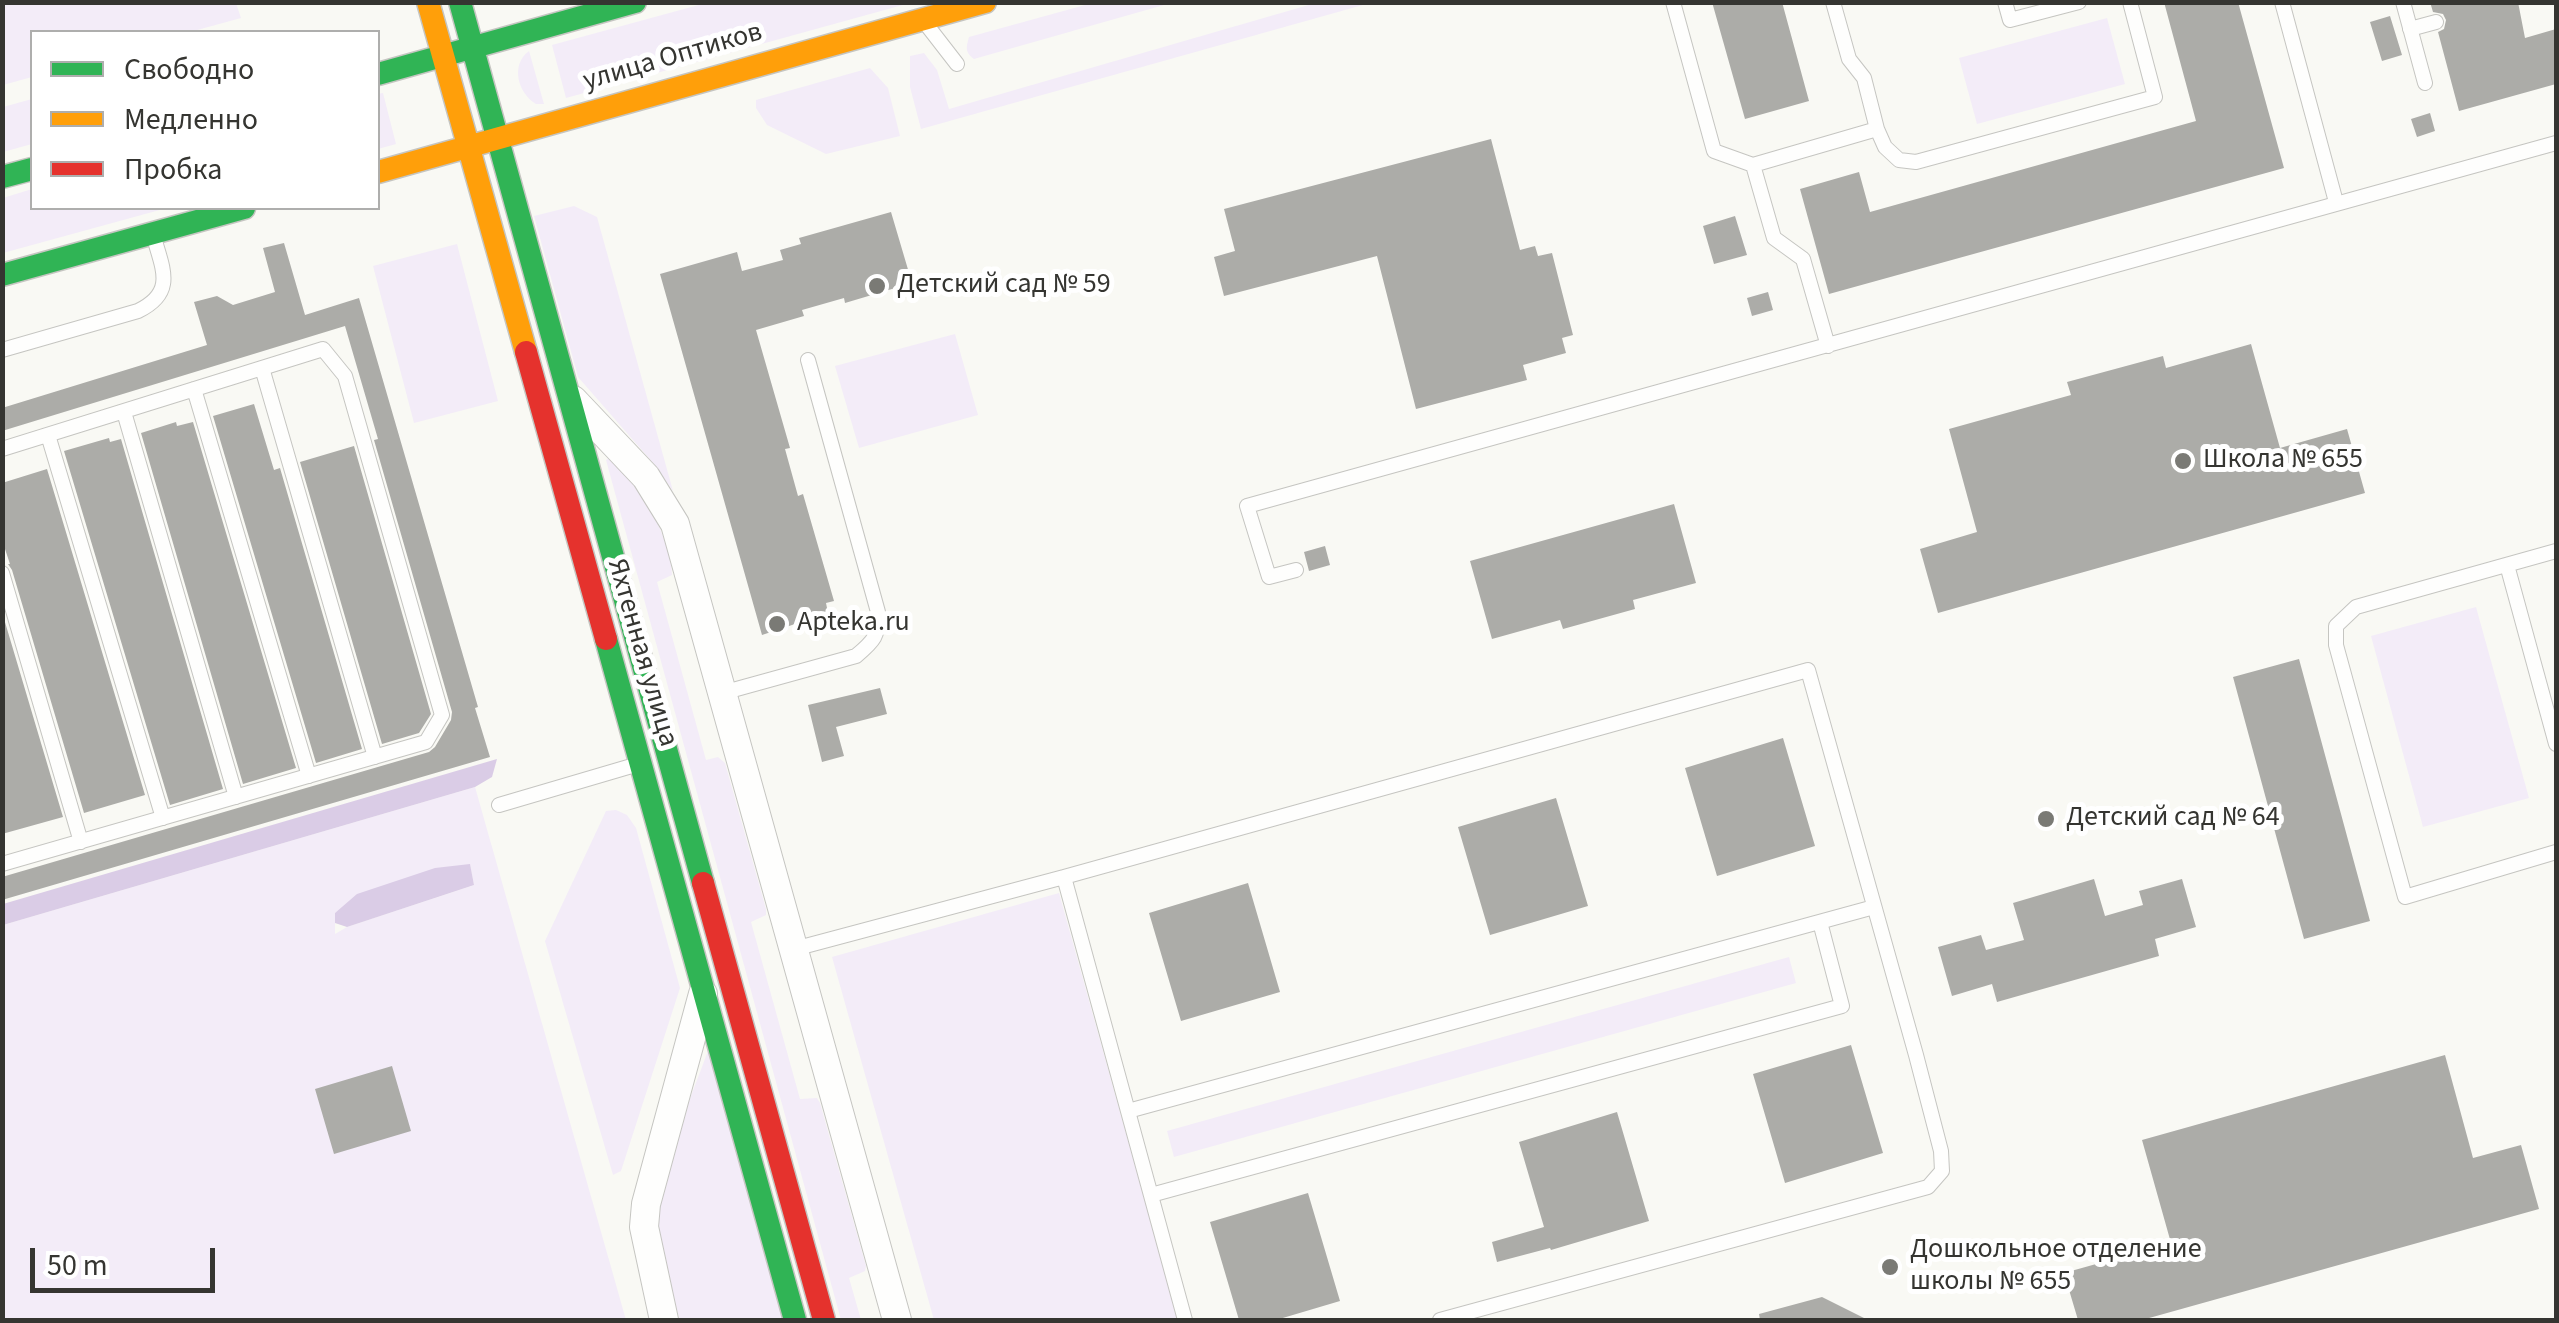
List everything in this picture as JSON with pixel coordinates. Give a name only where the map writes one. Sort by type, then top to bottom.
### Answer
[{"type":"street","name":"Яхтенная улица","points":[[428,2],[796,1320]]},
{"type":"street","name":"Яхтенная улица","points":[[460,2],[824,1320]]},
{"type":"street","points":[[380,73],[635,2]]},
{"type":"street","name":"улица Оптиков","points":[[380,171],[984,2]]},
{"type":"street","points":[[2,177],[30,170]]},
{"type":"street","points":[[2,275],[237,210]]},
{"type":"street","points":[[568,394],[646,477],[675,524],[898,1320]]},
{"type":"street","points":[[664,1320],[644,1227],[646,1204],[704,993]]},
{"type":"lane","points":[[1673,2],[1714,151],[1753,165],[1877,129]]},
{"type":"lane","points":[[1833,2],[1849,59],[1864,78],[1885,147],[1899,160],[1916,162],[2155,97],[2130,2]]},
{"type":"lane","points":[[2005,2],[2010,20],[2079,2]]},
{"type":"lane","points":[[2282,2],[2336,202]]},
{"type":"lane","points":[[2403,2],[2424,83]]},
{"type":"lane","points":[[922,20],[957,64]]},
{"type":"lane","points":[[2410,30],[2436,22]]},
{"type":"lane","points":[[1296,570],[1268,577],[1247,506],[2556,142]]},
{"type":"lane","points":[[1753,165],[1774,238],[1803,259],[1828,346]]},
{"type":"lane","points":[[2,350],[154,303],[165,277],[153,234]]},
{"type":"lane","points":[[2,449],[323,350],[345,376],[442,716],[426,742],[3,864]]},
{"type":"lane","points":[[722,693],[856,656],[871,644],[879,630],[878,612],[808,360]]},
{"type":"lane","points":[[262,368],[375,757]]},
{"type":"lane","points":[[194,390],[310,776]]},
{"type":"lane","points":[[124,412],[236,797]]},
{"type":"lane","points":[[48,435],[163,818]]},
{"type":"lane","points":[[2556,551],[2356,606],[2336,626],[2336,645],[2405,896],[2556,852]]},
{"type":"lane","points":[[2507,564],[2556,744]]},
{"type":"lane","points":[[2,572],[82,842]]},
{"type":"lane","points":[[794,949],[1808,670],[1942,1151],[1942,1171],[1928,1187],[1490,1314],[1440,1320]]},
{"type":"lane","points":[[499,805],[640,764]]},
{"type":"lane","points":[[1064,877],[1185,1320]]},
{"type":"lane","points":[[1128,1111],[1874,907]]},
{"type":"lane","points":[[1151,1195],[1842,1006],[1820,922]]},
{"type":"shaded area","points":[[1096,2],[1171,3],[974,59],[968,52],[969,37]]},
{"type":"shaded area","points":[[1319,2],[1370,3],[921,129],[910,87],[910,56],[924,53],[937,70],[949,109]]},
{"type":"shaded area","points":[[2,3],[236,3],[241,18],[197,30],[30,30],[30,78],[3,85]]},
{"type":"shaded area","points":[[706,3],[910,3],[566,98],[552,45]]},
{"type":"shaded area","points":[[2107,18],[2125,84],[1977,124],[1959,58]]},
{"type":"shaded area","points":[[529,51],[544,104],[530,99],[519,79],[520,64]]},
{"type":"shaded area","points":[[870,68],[888,88],[900,136],[826,154],[767,125],[756,108],[756,100]]},
{"type":"shaded area","points":[[383,93],[396,144],[380,148]]},
{"type":"shaded area","points":[[30,100],[30,145],[3,152],[3,107]]},
{"type":"shaded area","points":[[30,190],[30,210],[160,210],[3,253],[3,198]]},
{"type":"shaded area","points":[[574,206],[597,217],[673,491],[578,377],[534,216]]},
{"type":"shaded area","points":[[457,244],[498,401],[414,423],[373,266]]},
{"type":"shaded area","points":[[955,334],[978,415],[859,448],[835,366]]},
{"type":"shaded area","points":[[609,458],[642,493],[667,546],[672,575],[657,582],[706,760],[718,757],[725,763],[766,909],[766,915],[751,922],[800,1099],[817,1098],[820,1103],[866,1266],[865,1271],[849,1278],[861,1320],[841,1320],[606,460]]},
{"type":"shaded area","points":[[2476,607],[2529,798],[2423,827],[2371,636]]},
{"type":"shaded area","points":[[497,759],[492,777],[475,787],[3,925],[3,904]]},
{"type":"shaded area","points":[[475,787],[626,1320],[3,1320],[3,925]],"holes":[[[470,865],[474,885],[347,927],[335,934],[335,913]]]},
{"type":"shaded area","points":[[606,811],[627,815],[636,828],[680,988],[621,1171],[613,1175],[545,941]]},
{"type":"shaded area","points":[[470,864],[474,885],[347,927],[335,923],[335,913],[357,894],[435,868]]},
{"type":"shaded area","points":[[1059,893],[1178,1320],[934,1320],[832,957]]},
{"type":"shaded area","points":[[1789,957],[1796,983],[1174,1157],[1167,1131]]},
{"type":"shaded area","points":[[709,1048],[783,1320],[680,1320],[666,1273],[660,1244],[661,1198],[674,1145]]},
{"type":"building","points":[[1712,2],[1782,2],[1809,101],[1745,119]]},
{"type":"building","points":[[2164,2],[2238,2],[2284,168],[1829,294],[1800,189],[1859,172],[1870,212],[2196,121]]},
{"type":"building","points":[[2430,2],[2518,2],[2525,38],[2556,29],[2556,84],[2459,111],[2438,32],[2444,29],[2446,20],[2443,14],[2433,12]]},
{"type":"building","points":[[2390,16],[2402,55],[2382,61],[2370,22]]},
{"type":"building","points":[[2430,113],[2435,131],[2417,137],[2411,119]]},
{"type":"building","points":[[1491,139],[1520,250],[1535,246],[1538,256],[1552,253],[1573,335],[1562,338],[1566,353],[1523,365],[1527,380],[1416,409],[1377,256],[1224,296],[1214,257],[1235,251],[1224,209]]},
{"type":"building","points":[[891,212],[912,283],[845,303],[844,298],[802,310],[804,316],[756,330],[790,448],[785,449],[798,496],[803,494],[834,601],[826,603],[828,613],[762,635],[660,274],[737,252],[742,271],[783,260],[780,250],[801,244],[799,238]]},
{"type":"building","points":[[1735,216],[1747,255],[1714,264],[1703,226]]},
{"type":"building","points":[[284,243],[305,315],[359,298],[490,757],[2,900],[2,877],[429,752],[451,720],[452,712],[345,326],[2,431],[2,408],[207,345],[194,302],[217,296],[233,305],[275,292],[263,248]]},
{"type":"building","points":[[1768,292],[1773,310],[1752,316],[1747,298]]},
{"type":"building","points":[[2251,344],[2280,448],[2347,429],[2365,493],[1938,613],[1920,549],[1977,532],[1949,429],[2071,395],[2067,382],[2163,356],[2166,368]]},
{"type":"building","points":[[254,404],[274,470],[280,468],[362,749],[316,763],[213,416]]},
{"type":"building","points":[[176,422],[177,426],[193,422],[296,768],[243,784],[141,433]]},
{"type":"building","points":[[109,438],[110,442],[121,439],[223,789],[170,805],[64,451]]},
{"type":"building","points":[[354,446],[431,714],[419,733],[382,744],[300,462]]},
{"type":"building","points":[[47,469],[145,795],[84,813],[2,540],[2,483]]},
{"type":"building","points":[[1674,504],[1696,583],[1633,600],[1635,609],[1563,629],[1560,620],[1492,639],[1470,561]]},
{"type":"building","points":[[1325,546],[1330,565],[1309,571],[1304,552]]},
{"type":"building","points":[[2,612],[63,817],[2,834]]},
{"type":"building","points":[[2299,659],[2370,921],[2304,939],[2233,677]]},
{"type":"building","points":[[880,688],[887,714],[836,727],[844,756],[822,762],[808,705]]},
{"type":"building","points":[[1783,738],[1815,846],[1717,876],[1685,768]]},
{"type":"building","points":[[1556,798],[1588,906],[1490,935],[1458,827]]},
{"type":"building","points":[[2094,879],[2105,916],[2143,905],[2139,891],[2182,879],[2196,927],[2155,939],[2159,956],[1997,1002],[1992,984],[1952,996],[1938,947],[1981,935],[1986,950],[2024,940],[2013,903]]},
{"type":"building","points":[[1248,883],[1280,992],[1181,1021],[1149,913]]},
{"type":"building","points":[[1851,1045],[1883,1153],[1785,1183],[1753,1074]]},
{"type":"building","points":[[2445,1055],[2473,1158],[2521,1145],[2539,1209],[2142,1320],[2078,1320],[2064,1273],[2171,1243],[2142,1140]]},
{"type":"building","points":[[392,1066],[411,1131],[334,1154],[315,1089]]},
{"type":"building","points":[[1617,1112],[1649,1221],[1497,1262],[1492,1242],[1544,1227],[1519,1142]]},
{"type":"building","points":[[1308,1193],[1340,1301],[1276,1320],[1239,1320],[1210,1222]]},
{"type":"building","points":[[1822,1297],[1868,1320],[1760,1320],[1759,1314]]},
{"type":"traffic: fast","points":[[460,2],[703,883]]},
{"type":"traffic: fast","points":[[380,73],[635,2]]},
{"type":"traffic: fast","points":[[2,177],[30,170]]},
{"type":"traffic: fast","points":[[2,275],[237,210]]},
{"type":"traffic: fast","points":[[606,639],[795,1320]]},
{"type":"traffic: slow","points":[[428,2],[526,352]]},
{"type":"traffic: slow","points":[[380,171],[985,2]]},
{"type":"traffic: jam","points":[[526,352],[606,639]]},
{"type":"traffic: jam","points":[[703,883],[824,1320]]},
{"type":"place","name":"Детский сад № 59","points":[[877,286]]},
{"type":"place","name":"Школа № 655","points":[[2183,461]]},
{"type":"place","name":"Apteka.ru","points":[[777,624]]},
{"type":"place","name":"Детский сад № 64","points":[[2046,819]]},
{"type":"place","name":"Дошкольное отделение школы № 655","points":[[1890,1267]]}]
